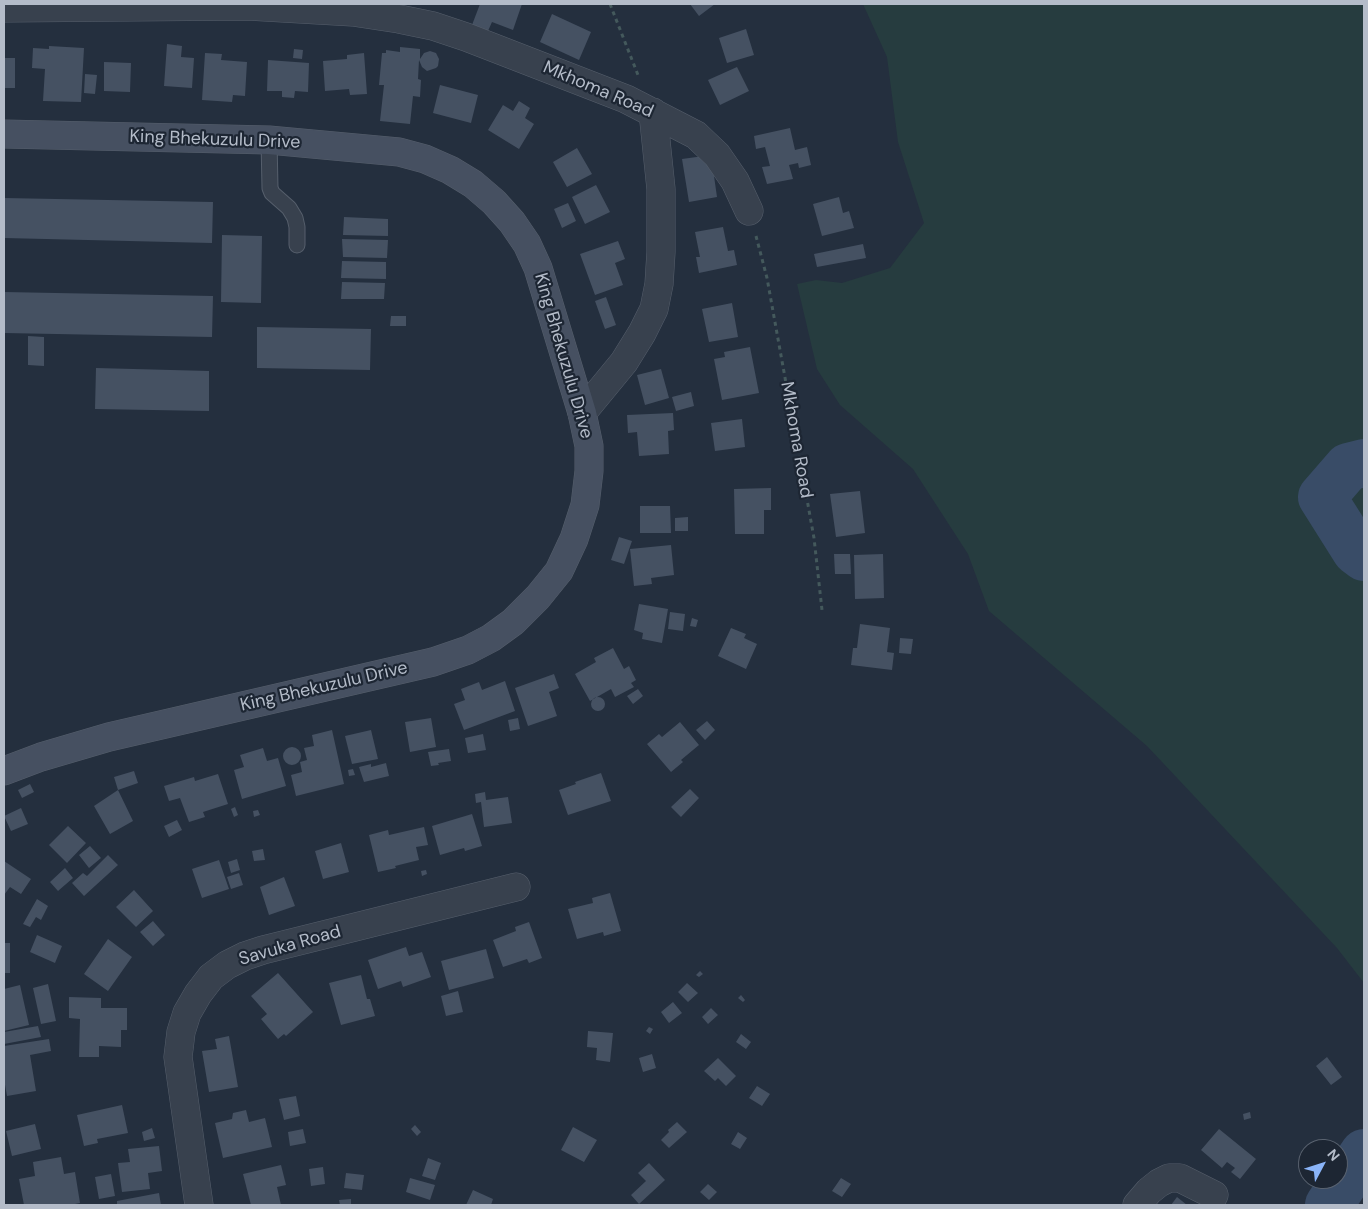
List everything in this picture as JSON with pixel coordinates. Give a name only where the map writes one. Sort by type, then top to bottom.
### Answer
[{"type":"street","name":"Mkhoma Road","points":[[4,8],[248,6],[353,12],[433,26],[626,99],[696,134],[717,155],[735,181],[749,211]]},
{"type":"street","points":[[582,413],[624,362],[654,309],[659,284],[661,252],[660,189],[653,112]]},
{"type":"street","name":"King Bhekuzulu Drive","points":[[4,134],[269,140],[372,148],[408,154],[450,170],[473,184],[494,202],[512,222],[527,244],[538,268],[582,413],[588,446],[589,471],[585,506],[574,539],[558,571],[538,597],[513,622],[492,638],[468,650],[433,662],[109,737],[41,757],[4,771]]},
{"type":"street","name":"Savuka Road","points":[[199,1205],[178,1057],[181,1032],[187,1013],[211,977],[227,965],[262,950],[516,887]]},
{"type":"street","points":[[1137,1205],[1149,1191],[1169,1178],[1180,1178],[1214,1196]]},
{"type":"lane","points":[[269,140],[270,188],[272,193],[289,208],[295,218],[297,227],[296,246]]},
{"type":"path","points":[[610,4],[653,112]]},
{"type":"path","name":"Mkhoma Road","points":[[749,211],[766,278],[814,538],[822,610]]},
{"type":"green space","points":[[863,4],[1364,4],[1364,983],[1337,948],[1147,746],[989,611],[968,554],[913,469],[840,405],[817,369],[797,284],[816,280],[842,283],[890,268],[924,223],[898,142],[887,57]]},
{"type":"building","points":[[480,4],[522,4],[513,30],[492,22],[488,31],[472,25]]},
{"type":"building","points":[[690,4],[715,4],[699,16]]},
{"type":"building","points":[[552,14],[591,32],[579,60],[540,42]]},
{"type":"building","points":[[746,29],[754,55],[727,63],[719,38]]},
{"type":"building","points":[[167,44],[182,46],[181,57],[194,58],[192,88],[164,86]]},
{"type":"building","points":[[49,46],[84,48],[81,102],[43,101],[45,69],[32,68],[33,48],[49,49]]},
{"type":"building","points":[[400,47],[420,49],[420,59],[424,53],[430,51],[436,53],[439,59],[436,68],[427,71],[422,67],[419,60],[418,79],[421,80],[420,97],[413,96],[410,124],[380,121],[384,85],[379,85],[382,53],[386,53],[386,50],[400,52]]},
{"type":"building","points":[[294,49],[303,50],[302,59],[293,58]]},
{"type":"building","points":[[205,53],[222,54],[221,60],[247,62],[245,96],[233,95],[232,102],[202,100]]},
{"type":"building","points":[[364,53],[367,94],[350,95],[349,89],[325,91],[323,61],[347,59],[347,55]]},
{"type":"building","points":[[4,58],[15,58],[15,88],[4,88]]},
{"type":"building","points":[[268,60],[309,63],[308,92],[295,91],[294,98],[282,97],[282,91],[267,91]]},
{"type":"building","points":[[104,62],[131,63],[130,92],[104,91]]},
{"type":"building","points":[[737,67],[749,91],[720,105],[708,80]]},
{"type":"building","points":[[85,74],[97,75],[95,94],[84,93]]},
{"type":"building","points":[[440,85],[478,95],[471,123],[433,113]]},
{"type":"building","points":[[519,101],[530,108],[525,118],[534,124],[519,149],[488,130],[503,105],[513,111]]},
{"type":"building","points":[[790,128],[795,150],[807,147],[811,165],[799,168],[798,163],[789,165],[793,179],[767,184],[762,167],[770,166],[765,147],[756,149],[754,136]]},
{"type":"building","points":[[577,148],[592,174],[567,187],[553,162]]},
{"type":"building","points":[[711,155],[717,197],[689,202],[682,159]]},
{"type":"building","points":[[596,185],[610,212],[585,224],[572,197]]},
{"type":"building","points":[[839,197],[843,213],[849,211],[854,228],[822,236],[813,204]]},
{"type":"building","points":[[4,198],[213,202],[212,243],[4,238]]},
{"type":"building","points":[[568,203],[576,221],[562,228],[554,209]]},
{"type":"building","points":[[344,217],[388,219],[388,236],[343,235]]},
{"type":"building","points":[[723,227],[728,251],[734,250],[737,265],[699,273],[696,257],[700,257],[695,232]]},
{"type":"building","points":[[222,235],[262,236],[261,303],[221,302]]},
{"type":"building","points":[[342,239],[388,240],[387,258],[343,257]]},
{"type":"building","points":[[618,241],[625,259],[615,263],[623,285],[595,295],[580,254]]},
{"type":"building","points":[[863,244],[866,258],[817,267],[814,254]]},
{"type":"building","points":[[342,261],[386,262],[386,279],[341,278]]},
{"type":"building","points":[[342,282],[385,283],[384,299],[341,299]]},
{"type":"building","points":[[4,292],[213,296],[212,337],[4,333]]},
{"type":"building","points":[[606,297],[616,325],[605,329],[595,301]]},
{"type":"building","points":[[732,303],[738,337],[709,342],[702,309]]},
{"type":"building","points":[[391,316],[406,316],[406,326],[390,326]]},
{"type":"building","points":[[257,327],[371,329],[370,370],[257,368]]},
{"type":"building","points":[[28,336],[44,337],[44,366],[28,365]]},
{"type":"building","points":[[750,347],[759,393],[722,400],[714,359],[725,357],[724,352]]},
{"type":"building","points":[[96,368],[209,371],[209,411],[95,409]]},
{"type":"building","points":[[661,369],[669,398],[645,405],[637,375]]},
{"type":"building","points":[[691,392],[694,406],[676,411],[672,397]]},
{"type":"building","points":[[673,413],[674,430],[668,431],[669,454],[639,456],[637,432],[628,433],[627,415]]},
{"type":"building","points":[[742,419],[745,447],[715,451],[711,423]]},
{"type":"building","points":[[771,488],[771,510],[764,510],[764,534],[735,534],[734,489]]},
{"type":"building","points":[[860,491],[865,533],[836,537],[830,494]]},
{"type":"building","points":[[640,506],[670,506],[671,533],[640,533]]},
{"type":"building","points":[[688,517],[688,531],[675,531],[675,518]]},
{"type":"building","points":[[619,537],[632,541],[624,564],[611,560]]},
{"type":"building","points":[[671,545],[674,575],[651,578],[652,584],[634,586],[630,549]]},
{"type":"building","points":[[834,554],[850,554],[851,574],[835,574]]},
{"type":"building","points":[[883,554],[884,598],[855,599],[854,555]]},
{"type":"building","points":[[639,604],[668,609],[662,643],[642,639],[643,633],[634,630]]},
{"type":"building","points":[[670,612],[685,614],[683,631],[668,629]]},
{"type":"building","points":[[692,618],[698,620],[696,627],[690,626]]},
{"type":"building","points":[[860,624],[890,628],[887,652],[894,653],[892,670],[851,665],[853,648],[857,648]]},
{"type":"building","points":[[731,628],[746,634],[744,638],[757,644],[746,669],[718,656]]},
{"type":"building","points":[[900,638],[913,639],[911,654],[899,653]]},
{"type":"building","points":[[613,648],[624,669],[629,666],[636,680],[631,683],[634,687],[615,697],[611,689],[590,701],[575,674],[596,662],[594,658]]},
{"type":"building","points":[[554,674],[559,688],[549,692],[557,716],[528,726],[515,688]]},
{"type":"building","points":[[505,681],[515,711],[464,730],[454,704],[465,700],[461,689],[479,682],[482,690]]},
{"type":"building","points":[[638,689],[643,696],[633,704],[627,696]]},
{"type":"building","points":[[598,697],[603,699],[605,704],[603,709],[598,711],[593,709],[591,704],[593,699]]},
{"type":"building","points":[[431,718],[436,747],[410,752],[405,722]]},
{"type":"building","points":[[518,718],[520,729],[510,731],[508,720]]},
{"type":"building","points":[[707,721],[715,730],[705,740],[696,730]]},
{"type":"building","points":[[680,722],[699,745],[681,760],[683,762],[671,772],[647,744],[659,734],[662,737]]},
{"type":"building","points":[[332,730],[344,784],[296,796],[291,775],[302,772],[300,762],[307,760],[304,748],[314,746],[312,735]]},
{"type":"building","points":[[371,730],[378,759],[352,764],[345,736]]},
{"type":"building","points":[[483,734],[486,750],[468,753],[465,738]]},
{"type":"building","points":[[292,747],[298,750],[301,756],[298,762],[292,765],[286,762],[283,756],[286,750]]},
{"type":"building","points":[[263,748],[267,761],[278,758],[286,786],[242,799],[234,770],[244,767],[240,755]]},
{"type":"building","points":[[449,749],[451,761],[431,766],[428,752]]},
{"type":"building","points":[[386,763],[389,776],[364,782],[359,767],[371,764],[371,767]]},
{"type":"building","points":[[353,769],[355,775],[349,776],[348,770]]},
{"type":"building","points":[[134,771],[138,783],[118,790],[114,777]]},
{"type":"building","points":[[601,773],[611,801],[568,815],[559,790]]},
{"type":"building","points":[[218,774],[228,804],[203,812],[205,817],[189,822],[180,798],[169,801],[164,786],[194,777],[195,781]]},
{"type":"building","points":[[30,784],[34,792],[22,798],[18,790]]},
{"type":"building","points":[[690,789],[699,798],[681,817],[671,807]]},
{"type":"building","points":[[118,790],[133,821],[110,834],[94,806]]},
{"type":"building","points":[[485,792],[486,800],[508,797],[512,823],[484,827],[481,802],[476,803],[475,794]]},
{"type":"building","points":[[235,807],[238,815],[234,817],[231,809]]},
{"type":"building","points":[[21,808],[28,824],[11,831],[4,816]]},
{"type":"building","points":[[258,810],[260,815],[254,817],[253,811]]},
{"type":"building","points":[[472,814],[482,846],[465,851],[464,848],[440,855],[432,826]]},
{"type":"building","points":[[177,820],[182,830],[169,837],[164,826]]},
{"type":"building","points":[[68,826],[86,843],[67,863],[49,845]]},
{"type":"building","points":[[424,827],[428,845],[416,847],[419,860],[378,872],[369,835],[388,830],[389,835]]},
{"type":"building","points":[[341,843],[349,872],[323,879],[315,851]]},
{"type":"building","points":[[90,846],[101,858],[89,868],[79,855]]},
{"type":"building","points":[[263,849],[265,860],[254,861],[252,851]]},
{"type":"building","points":[[108,855],[118,865],[84,896],[72,883],[83,873],[87,876]]},
{"type":"building","points":[[237,859],[240,870],[231,873],[228,862]]},
{"type":"building","points":[[219,860],[229,889],[202,898],[192,869]]},
{"type":"building","points":[[4,861],[31,879],[21,894],[10,887],[4,895]]},
{"type":"building","points":[[65,868],[73,878],[58,891],[50,882]]},
{"type":"building","points":[[426,870],[427,874],[422,876],[421,871]]},
{"type":"building","points":[[239,873],[243,885],[231,889],[227,877]]},
{"type":"building","points":[[284,877],[295,906],[269,915],[260,887]]},
{"type":"building","points":[[134,890],[153,911],[136,927],[116,907]]},
{"type":"building","points":[[610,893],[621,931],[604,936],[603,932],[577,939],[568,909],[593,903],[592,898]]},
{"type":"building","points":[[37,899],[48,906],[41,920],[36,917],[30,927],[23,924]]},
{"type":"building","points":[[153,921],[165,935],[153,946],[140,932]]},
{"type":"building","points":[[529,922],[542,958],[529,963],[527,959],[503,967],[493,940],[516,931],[515,927]]},
{"type":"building","points":[[37,935],[62,946],[55,963],[30,952]]},
{"type":"building","points":[[108,939],[132,957],[108,991],[84,974]]},
{"type":"building","points":[[4,943],[10,943],[10,973],[4,973]]},
{"type":"building","points":[[406,947],[409,956],[422,952],[431,977],[403,987],[401,981],[378,989],[368,960]]},
{"type":"building","points":[[486,949],[494,978],[449,990],[441,961]]},
{"type":"building","points":[[700,971],[703,974],[699,977],[696,975]]},
{"type":"building","points":[[278,973],[313,1012],[286,1036],[284,1034],[278,1039],[261,1019],[267,1014],[251,996]]},
{"type":"building","points":[[361,975],[367,999],[370,999],[375,1016],[341,1025],[329,983]]},
{"type":"building","points":[[687,983],[698,993],[688,1002],[678,992]]},
{"type":"building","points":[[48,984],[56,1021],[41,1024],[33,988]]},
{"type":"building","points":[[20,985],[29,1025],[4,1031],[4,989]]},
{"type":"building","points":[[458,991],[463,1012],[446,1016],[441,996]]},
{"type":"building","points":[[741,995],[745,1000],[743,1002],[738,998]]},
{"type":"building","points":[[69,997],[101,998],[101,1008],[127,1008],[127,1030],[121,1030],[121,1047],[99,1046],[99,1057],[79,1057],[80,1019],[69,1018]]},
{"type":"building","points":[[673,1002],[682,1013],[669,1023],[661,1012]]},
{"type":"building","points":[[711,1008],[718,1015],[708,1024],[702,1017]]},
{"type":"building","points":[[38,1026],[41,1037],[4,1044],[4,1032]]},
{"type":"building","points":[[649,1027],[653,1029],[650,1034],[646,1031]]},
{"type":"building","points":[[588,1031],[613,1033],[610,1062],[596,1060],[597,1048],[587,1047]]},
{"type":"building","points":[[741,1034],[751,1042],[746,1049],[736,1042]]},
{"type":"building","points":[[229,1036],[238,1087],[209,1092],[202,1051],[217,1049],[215,1039]]},
{"type":"building","points":[[49,1039],[51,1051],[30,1055],[36,1091],[7,1096],[4,1079],[4,1046]]},
{"type":"building","points":[[652,1054],[656,1068],[643,1072],[639,1058]]},
{"type":"building","points":[[1327,1057],[1342,1077],[1331,1085],[1316,1066]]},
{"type":"building","points":[[718,1058],[736,1076],[726,1086],[718,1078],[715,1081],[704,1071]]},
{"type":"building","points":[[757,1086],[770,1094],[762,1106],[749,1098]]},
{"type":"building","points":[[296,1096],[300,1116],[284,1120],[279,1099]]},
{"type":"building","points":[[122,1105],[128,1133],[97,1139],[98,1143],[84,1146],[77,1115]]},
{"type":"building","points":[[246,1110],[249,1122],[265,1118],[272,1147],[223,1158],[215,1123],[232,1119],[233,1113]]},
{"type":"building","points":[[1250,1112],[1251,1118],[1244,1120],[1243,1114]]},
{"type":"building","points":[[677,1122],[687,1132],[669,1148],[661,1140]]},
{"type":"building","points":[[35,1124],[41,1149],[12,1156],[6,1131]]},
{"type":"building","points":[[415,1125],[421,1132],[417,1136],[411,1129]]},
{"type":"building","points":[[573,1127],[597,1140],[584,1162],[561,1150]]},
{"type":"building","points":[[152,1128],[155,1138],[144,1141],[142,1132]]},
{"type":"building","points":[[303,1129],[306,1143],[290,1146],[288,1132]]},
{"type":"building","points":[[1219,1129],[1256,1159],[1240,1179],[1231,1172],[1235,1168],[1227,1162],[1222,1168],[1201,1150]]},
{"type":"building","points":[[738,1132],[747,1138],[740,1149],[731,1144]]},
{"type":"building","points":[[159,1146],[162,1171],[148,1173],[150,1189],[122,1192],[118,1163],[130,1162],[128,1149]]},
{"type":"building","points":[[61,1157],[64,1174],[75,1172],[80,1203],[70,1205],[24,1205],[19,1179],[35,1176],[33,1162]]},
{"type":"building","points":[[428,1158],[441,1163],[435,1180],[422,1176]]},
{"type":"building","points":[[649,1163],[665,1180],[639,1204],[631,1195],[646,1181],[638,1173]]},
{"type":"building","points":[[281,1165],[286,1185],[277,1187],[281,1205],[251,1205],[243,1174]]},
{"type":"building","points":[[323,1167],[325,1184],[311,1186],[309,1169]]},
{"type":"building","points":[[346,1173],[364,1175],[362,1190],[344,1188]]},
{"type":"building","points":[[111,1174],[115,1196],[99,1199],[95,1177]]},
{"type":"building","points":[[410,1178],[435,1185],[430,1200],[406,1192]]},
{"type":"building","points":[[841,1178],[851,1184],[842,1197],[832,1191]]},
{"type":"building","points":[[708,1184],[717,1192],[709,1200],[700,1192]]},
{"type":"building","points":[[473,1190],[493,1199],[491,1205],[466,1205]]},
{"type":"building","points":[[159,1193],[161,1205],[117,1205],[117,1201]]},
{"type":"building","points":[[1177,1197],[1187,1205],[1171,1205]]},
{"type":"building","points":[[351,1199],[351,1205],[340,1205],[339,1200]]},
{"type":"waterway","points":[[1364,463],[1348,467],[1322,497],[1356,551],[1364,557]]},
{"type":"waterway","points":[[1329,1205],[1364,1153]]}]
